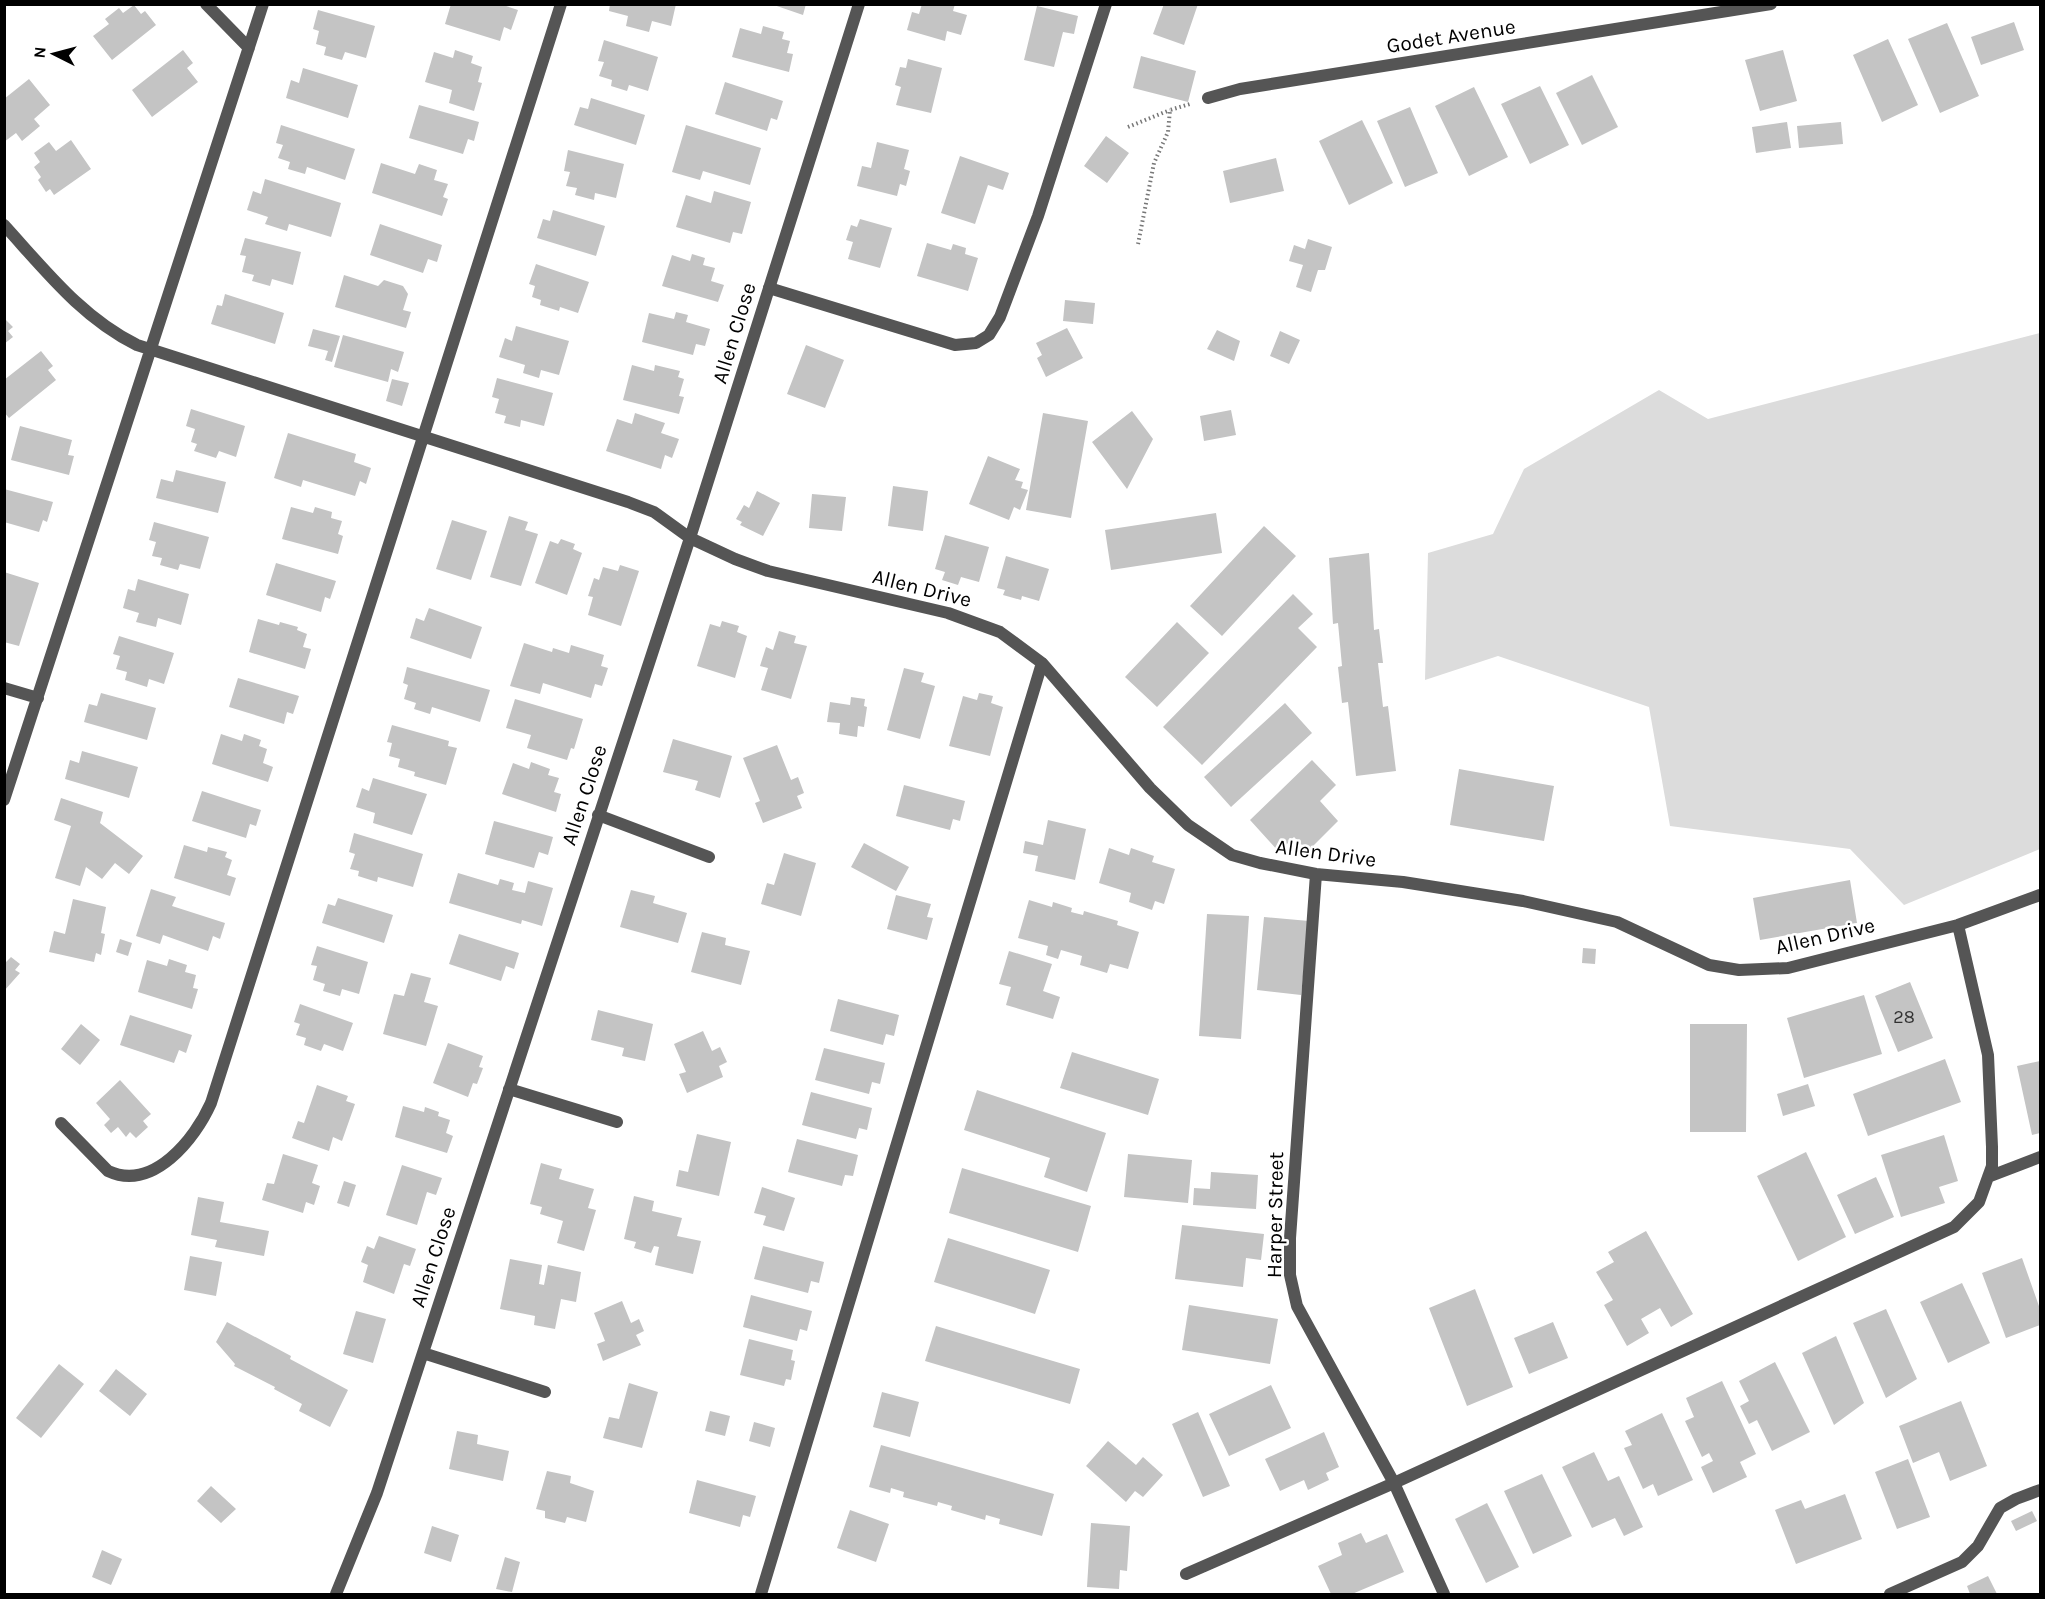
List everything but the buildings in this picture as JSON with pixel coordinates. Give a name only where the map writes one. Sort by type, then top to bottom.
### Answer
[{"type":"street","points":[[206,4],[249,48]]},
{"type":"street","points":[[4,800],[263,4]]},
{"type":"street","points":[[61,1124],[108,1171],[118,1175],[134,1176],[160,1166],[180,1150],[202,1124],[222,1076],[561,4]]},
{"type":"street","name":"Allen Close","points":[[336,1594],[377,1493],[690,538],[859,4]]},
{"type":"street","points":[[769,288],[954,345],[976,343],[989,335],[1000,317],[1038,216],[1106,4]]},
{"type":"street","name":"Godet Avenue","points":[[1208,98],[1251,87],[1771,4]]},
{"type":"street","name":"Allen Drive","points":[[4,225],[84,311],[118,336],[150,350],[628,502],[654,512],[690,538],[735,559],[768,571],[971,620],[1000,633],[1042,663],[1150,788],[1188,825],[1232,855],[1316,873],[1403,882],[1523,901],[1607,920],[1709,964],[1739,970],[1788,968],[1958,925],[2040,895]]},
{"type":"street","points":[[762,1594],[1042,663]]},
{"type":"street","points":[[4,688],[38,698]]},
{"type":"street","points":[[598,815],[709,857]]},
{"type":"street","name":"Harper Street","points":[[1316,873],[1290,1238],[1290,1275],[1297,1306],[1394,1482],[1444,1594]]},
{"type":"street","points":[[1186,1574],[1394,1482],[1954,1227],[1979,1202],[1988,1178],[1992,1147],[1988,1055],[1958,925]]},
{"type":"street","points":[[509,1089],[617,1122]]},
{"type":"street","points":[[1988,1178],[2040,1157]]},
{"type":"street","points":[[423,1353],[545,1392]]},
{"type":"street","points":[[1890,1594],[1962,1562],[1978,1546],[2000,1508],[2040,1490]]},
{"type":"path","points":[[1128,127],[1208,98]]},
{"type":"path","points":[[1138,244],[1154,163],[1168,132],[1170,110]]},
{"type":"shaded area","points":[[2040,333],[2040,849],[1904,905],[1850,849],[1670,826],[1649,707],[1498,656],[1425,680],[1428,553],[1493,534],[1524,469],[1659,390],[1708,419]]}]
